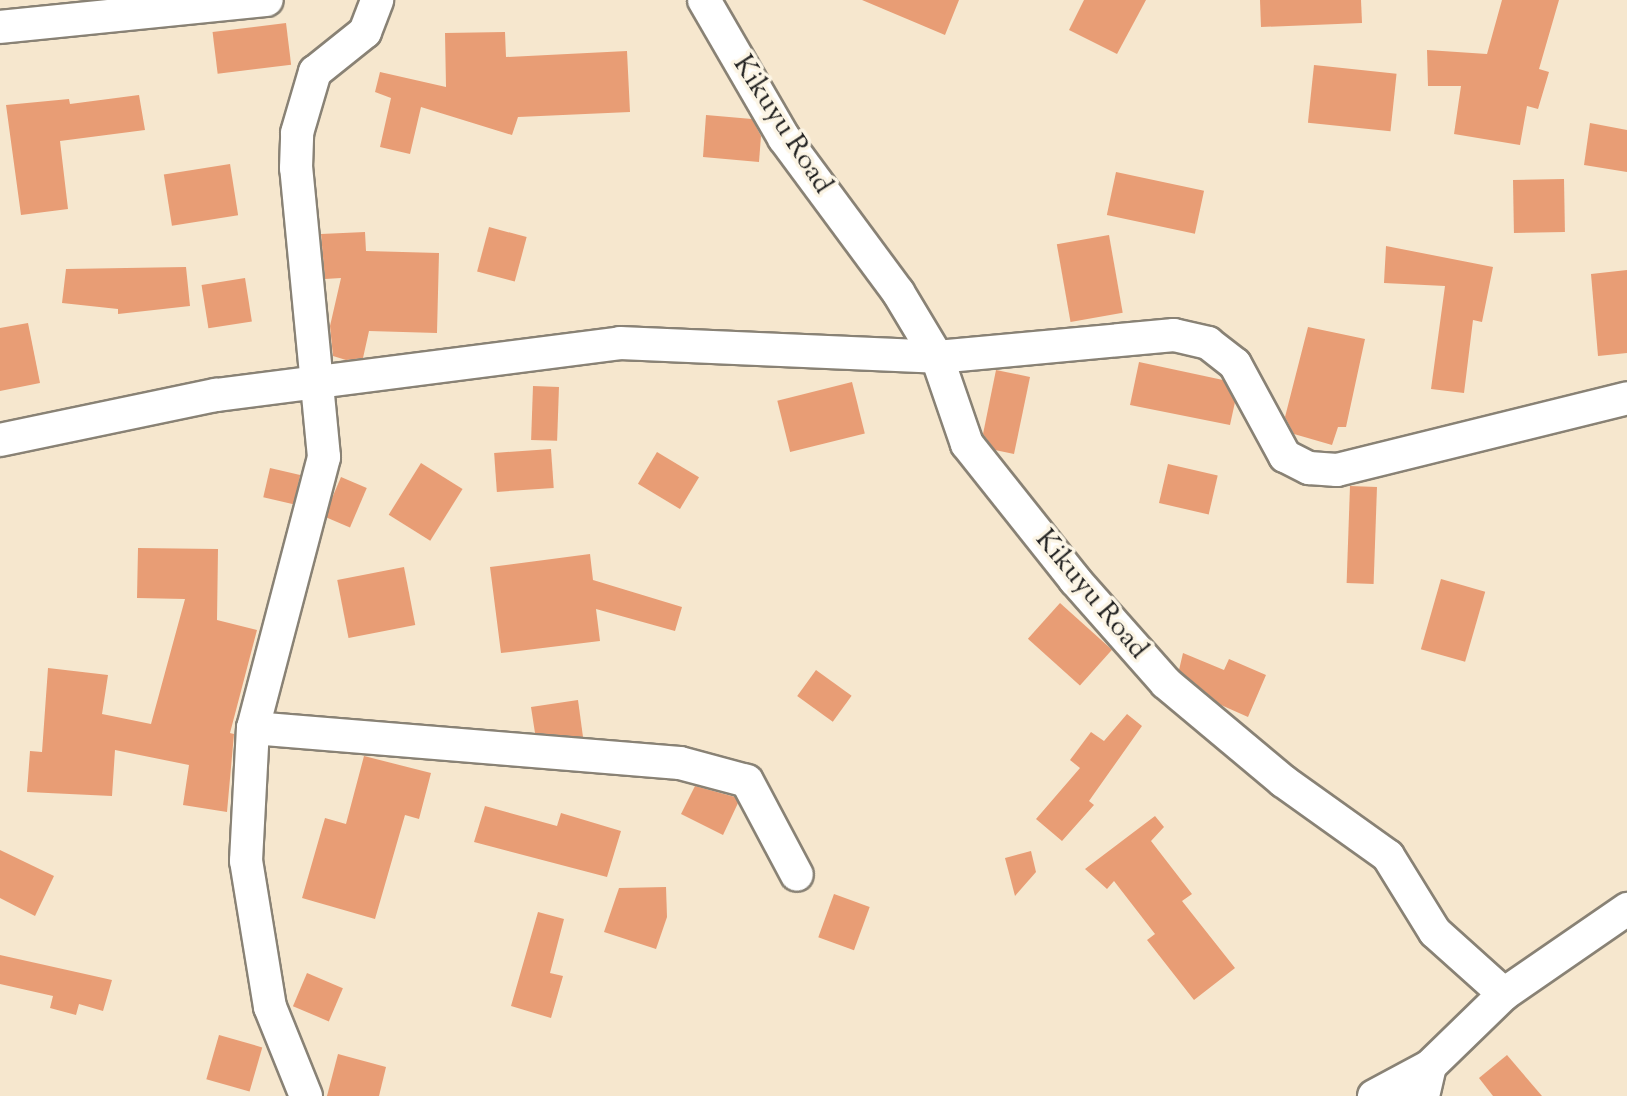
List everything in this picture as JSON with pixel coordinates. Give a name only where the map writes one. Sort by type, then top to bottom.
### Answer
[{"type":"street","points":[[0,27],[267,0]]},
{"type":"street","points":[[306,1096],[270,1007],[246,861],[253,728],[324,457],[296,168],[298,133],[315,72],[365,32],[377,0]]},
{"type":"street","name":"Kikuyu Road","points":[[704,0],[783,138],[898,292],[937,357],[967,444],[1075,580],[1166,682],[1283,781],[1388,856],[1435,933],[1504,994]]},
{"type":"street","points":[[0,440],[216,396],[318,380],[620,342],[937,357],[1174,335],[1208,343],[1235,364],[1284,456],[1309,468],[1337,470],[1627,398]]},
{"type":"street","points":[[253,728],[680,763],[747,781],[797,875]]},
{"type":"street","points":[[1374,1096],[1430,1066],[1504,994],[1627,909]]},
{"type":"street","points":[[1423,1096],[1430,1066]]},
{"type":"building","points":[[862,0],[959,0],[945,35]]},
{"type":"building","points":[[1084,0],[1146,0],[1117,54],[1069,30]]},
{"type":"building","points":[[1260,0],[1361,0],[1362,23],[1261,27]]},
{"type":"building","points":[[1502,0],[1559,0],[1539,69],[1549,72],[1538,109],[1527,106],[1520,145],[1454,134],[1461,86],[1428,86],[1427,50],[1487,54]]},
{"type":"building","points":[[286,23],[291,65],[218,74],[213,32]]},
{"type":"building","points":[[505,32],[506,57],[627,51],[630,112],[518,117],[512,135],[421,107],[410,154],[380,147],[391,98],[375,92],[380,72],[446,87],[445,33]]},
{"type":"building","points":[[1314,65],[1397,74],[1390,131],[1308,123]]},
{"type":"building","points":[[139,95],[145,130],[60,141],[68,209],[21,215],[6,105],[69,99],[70,104]]},
{"type":"building","points":[[706,115],[752,119],[761,136],[759,162],[703,157]]},
{"type":"building","points":[[1590,123],[1627,130],[1627,172],[1584,165]]},
{"type":"building","points":[[230,164],[238,215],[172,226],[164,174]]},
{"type":"building","points":[[1116,172],[1204,191],[1195,234],[1107,215]]},
{"type":"building","points":[[1564,179],[1565,232],[1514,233],[1513,180]]},
{"type":"building","points":[[489,227],[527,237],[515,282],[477,271]]},
{"type":"building","points":[[365,232],[366,251],[439,253],[437,333],[369,331],[363,358],[346,360],[333,356],[330,326],[341,278],[325,279],[321,234]]},
{"type":"building","points":[[1109,235],[1123,313],[1071,322],[1057,244]]},
{"type":"building","points":[[1386,246],[1493,267],[1482,322],[1473,320],[1464,393],[1431,389],[1445,286],[1384,283]]},
{"type":"building","points":[[186,267],[190,306],[118,314],[118,309],[62,303],[66,269]]},
{"type":"building","points":[[1627,270],[1627,353],[1598,356],[1591,274]]},
{"type":"building","points":[[245,278],[252,321],[208,328],[202,285]]},
{"type":"building","points":[[28,323],[40,383],[0,391],[0,328]]},
{"type":"building","points":[[1308,327],[1365,339],[1346,427],[1338,427],[1332,445],[1294,434],[1285,417]]},
{"type":"building","points":[[1139,362],[1223,380],[1235,402],[1230,425],[1130,405]]},
{"type":"building","points":[[996,370],[1030,377],[1014,454],[995,450],[983,434]]},
{"type":"building","points":[[852,382],[865,433],[790,452],[777,401]]},
{"type":"building","points":[[533,386],[559,387],[557,441],[531,440]]},
{"type":"building","points":[[551,449],[554,488],[497,492],[494,453]]},
{"type":"building","points":[[657,452],[699,477],[680,509],[638,484]]},
{"type":"building","points":[[421,463],[463,489],[430,541],[389,515]]},
{"type":"building","points":[[1168,464],[1218,475],[1209,514],[1159,503]]},
{"type":"building","points":[[270,468],[300,475],[293,504],[263,497]]},
{"type":"building","points":[[341,477],[367,488],[350,528],[324,517]]},
{"type":"building","points":[[1350,486],[1377,487],[1374,584],[1347,583]]},
{"type":"building","points":[[138,548],[218,549],[217,620],[257,630],[230,733],[234,734],[227,812],[183,805],[189,765],[115,750],[112,796],[27,792],[30,751],[42,752],[48,668],[108,675],[102,714],[151,724],[185,599],[137,598]]},
{"type":"building","points":[[590,554],[593,580],[682,607],[675,631],[596,609],[600,641],[501,653],[490,567]]},
{"type":"building","points":[[404,567],[415,625],[349,638],[337,580]]},
{"type":"building","points":[[1441,579],[1485,592],[1465,662],[1421,649]]},
{"type":"building","points":[[1060,603],[1112,650],[1080,686],[1028,639]]},
{"type":"building","points":[[1183,653],[1224,670],[1229,659],[1266,675],[1248,717],[1221,705],[1179,670]]},
{"type":"building","points":[[816,670],[852,696],[833,722],[797,696]]},
{"type":"building","points":[[578,700],[583,737],[535,733],[531,707]]},
{"type":"building","points":[[1127,714],[1142,726],[1089,801],[1094,805],[1062,841],[1036,819],[1080,768],[1070,760],[1091,732],[1104,741]]},
{"type":"building","points":[[364,756],[431,773],[419,819],[405,815],[375,919],[302,898],[325,818],[346,824]]},
{"type":"building","points":[[695,786],[735,797],[738,803],[723,835],[681,814]]},
{"type":"building","points":[[485,806],[557,826],[561,813],[621,831],[607,877],[474,842]]},
{"type":"building","points":[[1155,816],[1164,827],[1151,841],[1192,894],[1182,901],[1235,968],[1194,1000],[1147,940],[1155,934],[1114,881],[1107,889],[1085,869]]},
{"type":"building","points":[[0,850],[54,876],[35,916],[0,898]]},
{"type":"building","points":[[1031,851],[1036,872],[1015,896],[1005,858]]},
{"type":"building","points":[[666,887],[667,917],[656,949],[604,932],[619,888]]},
{"type":"building","points":[[834,894],[870,907],[854,950],[818,937]]},
{"type":"building","points":[[538,912],[564,919],[550,973],[563,976],[551,1018],[511,1006]]},
{"type":"building","points":[[0,955],[112,980],[103,1011],[79,1004],[76,1015],[50,1008],[53,996],[0,984]]},
{"type":"building","points":[[307,973],[343,988],[329,1021],[293,1006]]},
{"type":"building","points":[[219,1035],[262,1047],[250,1092],[206,1079]]},
{"type":"building","points":[[338,1054],[386,1067],[379,1096],[327,1096]]},
{"type":"building","points":[[1507,1055],[1542,1096],[1493,1096],[1479,1078]]}]
